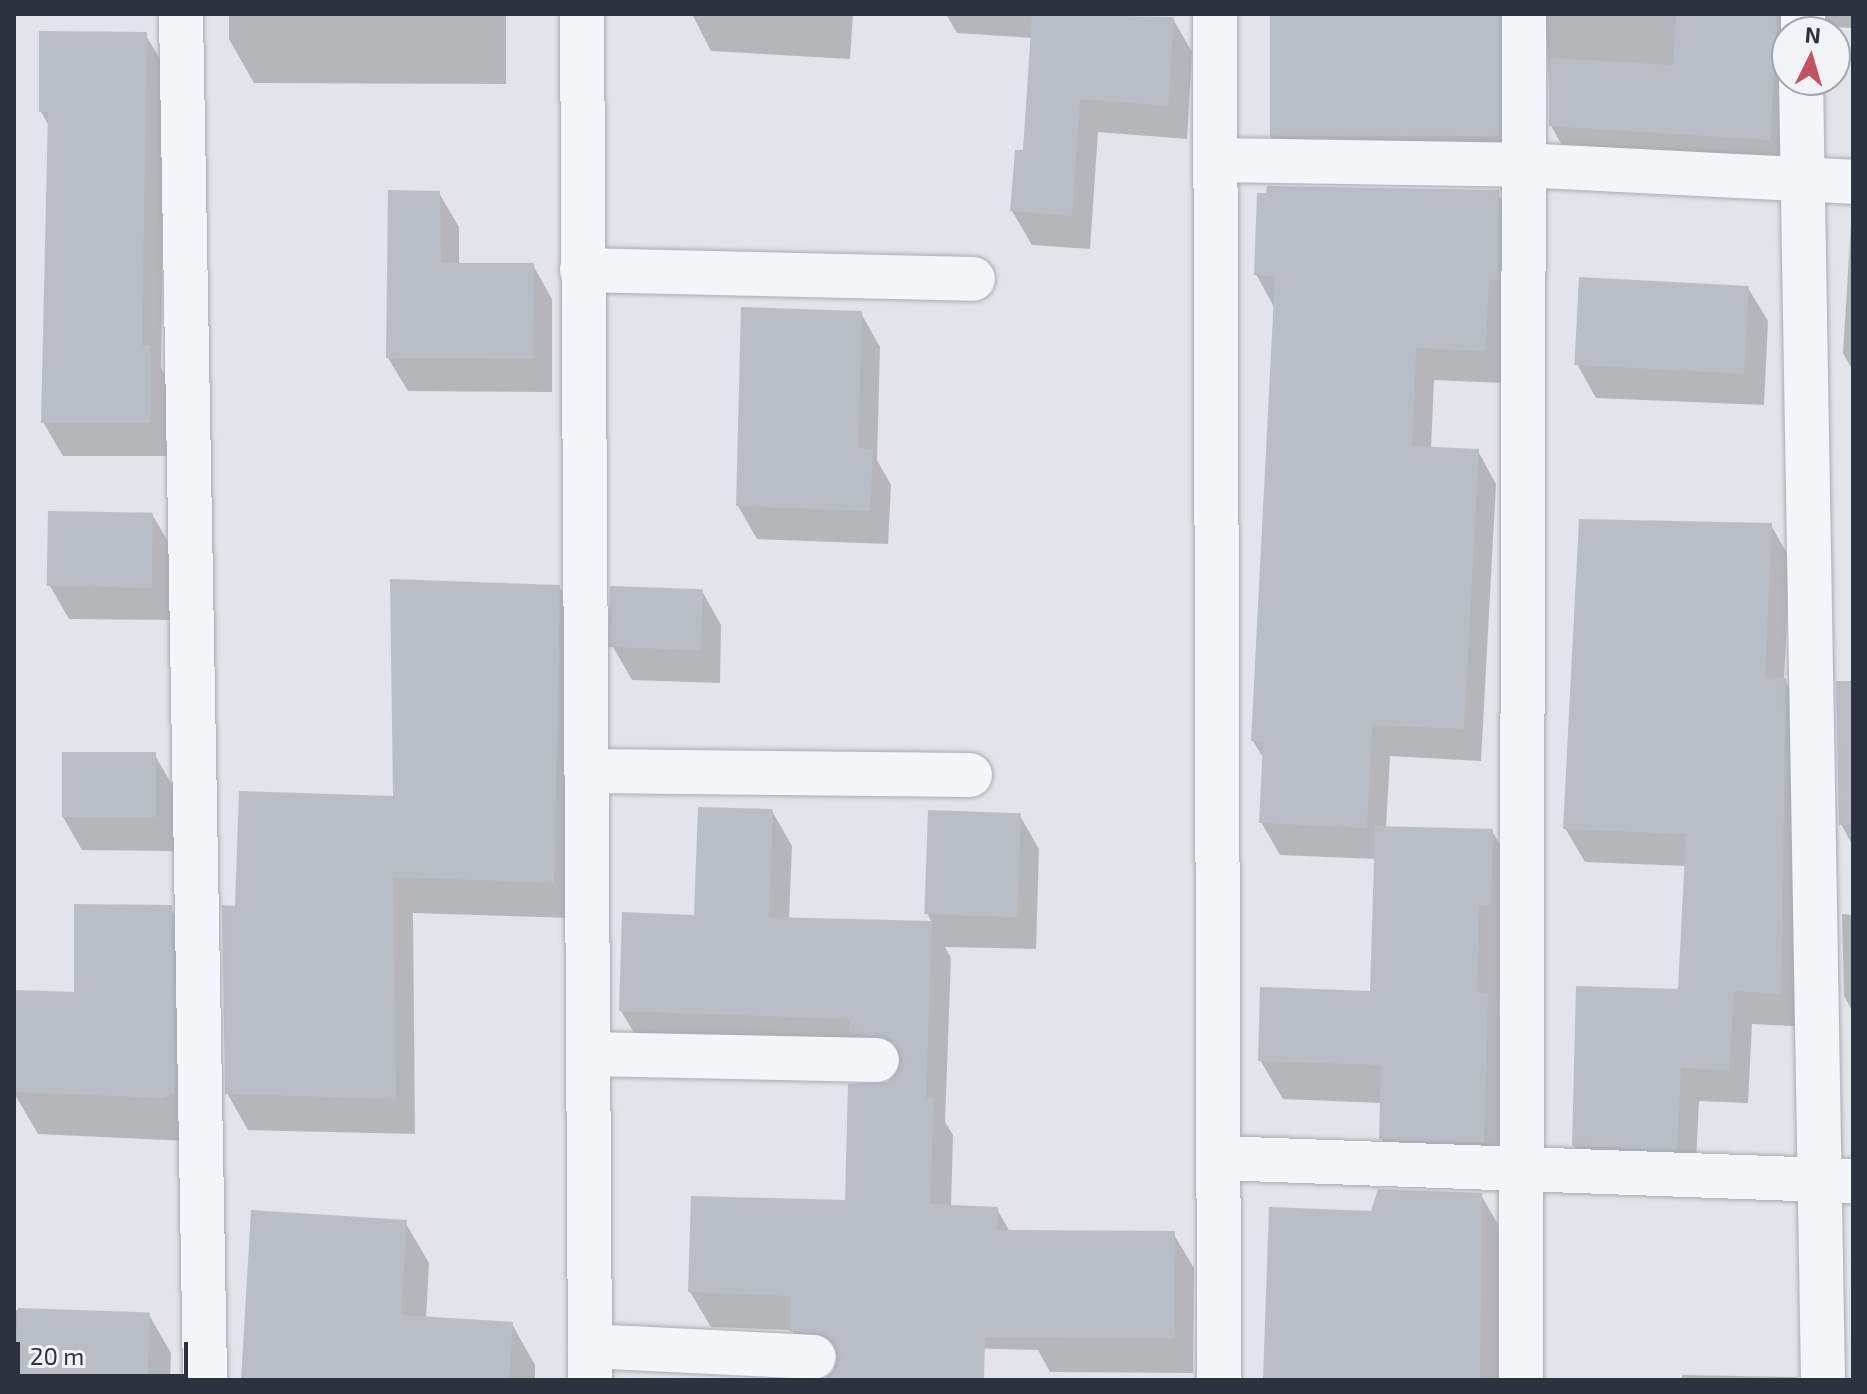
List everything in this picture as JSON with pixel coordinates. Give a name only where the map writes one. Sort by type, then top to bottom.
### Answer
[{"type":"street","points":[[181,14],[205,1380]]},
{"type":"street","points":[[582,14],[590,1363],[814,1357]]},
{"type":"street","points":[[1215,14],[1219,1380]]},
{"type":"street","points":[[1521,1380],[1518,1167],[1524,14]]},
{"type":"street","points":[[1800,96],[1797,179],[1836,1180],[1823,1380]]},
{"type":"street","points":[[1215,160],[1521,165],[1853,182]]},
{"type":"street","points":[[582,270],[973,279]]},
{"type":"street","points":[[586,771],[970,775]]},
{"type":"street","points":[[588,1054],[877,1060]]},
{"type":"street","points":[[1219,1158],[1836,1180]]},
{"type":"building","points":[[1032,14],[1174,17],[1168,106],[1080,99],[1072,216],[1010,211],[1015,150],[1023,150]]},
{"type":"building","points":[[1270,14],[1499,14],[1499,136],[1270,136]]},
{"type":"building","points":[[1676,14],[1777,14],[1771,16],[1770,140],[1549,126],[1549,58],[1673,65]]},
{"type":"building","points":[[39,31],[147,32],[142,346],[150,345],[150,423],[41,423],[48,112],[39,112]]},
{"type":"building","points":[[1267,186],[1499,190],[1498,281],[1489,280],[1485,351],[1416,348],[1412,446],[1479,449],[1464,729],[1372,725],[1367,828],[1259,823],[1263,742],[1251,741],[1275,276],[1254,275],[1257,193],[1266,193]]},
{"type":"building","points":[[388,190],[440,191],[441,263],[534,263],[533,359],[386,358]]},
{"type":"building","points":[[1579,277],[1749,286],[1744,374],[1574,365]]},
{"type":"building","points":[[741,307],[862,311],[858,448],[873,449],[870,511],[736,506]]},
{"type":"building","points":[[48,511],[153,513],[152,588],[47,586]]},
{"type":"building","points":[[1579,519],[1772,523],[1765,677],[1786,678],[1781,994],[1734,991],[1729,1070],[1681,1068],[1677,1150],[1572,1146],[1576,986],[1678,989],[1686,834],[1563,829]]},
{"type":"building","points":[[390,579],[560,585],[554,883],[393,877],[396,1099],[225,1094],[222,905],[235,906],[239,791],[393,796]]},
{"type":"building","points":[[610,586],[703,589],[701,650],[608,647]]},
{"type":"building","points":[[1836,681],[1853,681],[1853,825],[1839,825]]},
{"type":"building","points":[[62,752],[156,752],[156,817],[62,817]]},
{"type":"building","points":[[698,807],[773,809],[769,917],[932,921],[926,1098],[934,1098],[930,1204],[998,1207],[997,1230],[1175,1231],[1174,1338],[985,1337],[984,1380],[822,1380],[835,1370],[836,1346],[827,1336],[790,1331],[791,1296],[688,1292],[691,1196],[845,1200],[848,1084],[888,1082],[902,1061],[889,1038],[850,1034],[850,1019],[619,1011],[622,912],[694,915]]},
{"type":"building","points":[[928,810],[1021,813],[1017,917],[924,914]]},
{"type":"building","points":[[1375,826],[1493,829],[1491,905],[1479,905],[1477,992],[1488,993],[1484,1143],[1379,1139],[1381,1065],[1258,1061],[1260,987],[1370,991]]},
{"type":"building","points":[[74,904],[172,905],[175,1093],[163,1098],[14,1092],[14,990],[74,992]]},
{"type":"building","points":[[1378,1189],[1482,1193],[1480,1380],[1263,1380],[1269,1207],[1371,1211]]},
{"type":"building","points":[[251,1210],[407,1220],[401,1315],[513,1322],[509,1380],[241,1380]]},
{"type":"building","points":[[18,1308],[150,1313],[148,1380],[15,1380]]}]
